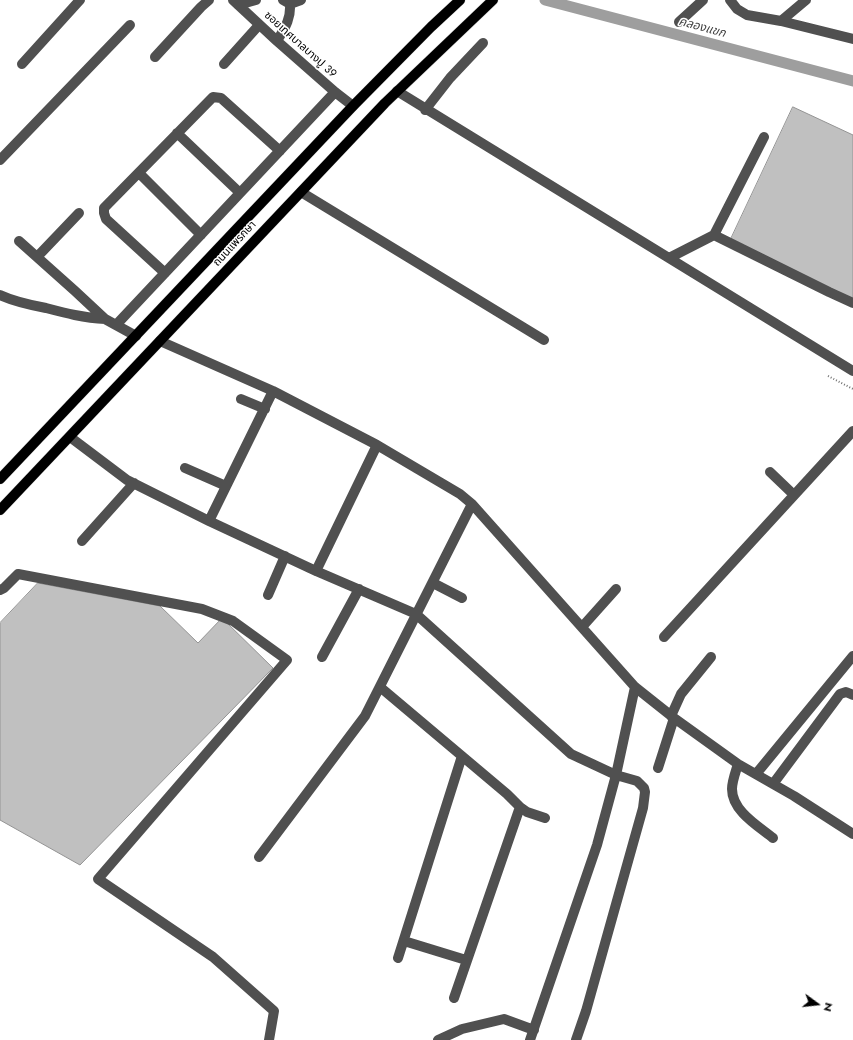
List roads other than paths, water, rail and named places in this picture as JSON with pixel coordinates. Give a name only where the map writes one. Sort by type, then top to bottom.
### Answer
[{"type":"main road","name":"ถนนแพรกษา","points":[[0,479],[353,106],[431,27],[460,0]]},
{"type":"main road","name":"ถนนแพรกษา","points":[[0,510],[397,92],[490,3]]},
{"type":"street","points":[[22,64],[80,0]]},
{"type":"street","points":[[155,57],[209,0]]},
{"type":"street","points":[[235,2],[256,0]]},
{"type":"street","points":[[277,41],[291,14],[286,2],[301,0]]},
{"type":"street","points":[[678,22],[703,0]]},
{"type":"street","points":[[730,0],[737,9],[747,15],[781,21],[853,39]]},
{"type":"street","points":[[781,21],[806,0]]},
{"type":"street","name":"ซอยเทศบาลบางปู 39","points":[[235,2],[259,26],[353,106]]},
{"type":"street","points":[[0,160],[130,25]]},
{"type":"street","points":[[224,64],[259,26]]},
{"type":"street","points":[[425,110],[450,78],[483,43]]},
{"type":"street","points":[[116,325],[335,92]]},
{"type":"street","points":[[397,92],[853,371]]},
{"type":"street","points":[[165,273],[106,219],[104,208],[213,97],[221,98],[280,151]]},
{"type":"street","points":[[177,134],[240,193]]},
{"type":"street","points":[[669,258],[714,235],[764,138]]},
{"type":"street","points":[[138,173],[201,235]]},
{"type":"street","points":[[301,192],[544,340]]},
{"type":"street","points":[[37,257],[79,213]]},
{"type":"street","points":[[714,235],[853,303]]},
{"type":"street","points":[[19,241],[105,319],[136,336]]},
{"type":"street","points":[[0,295],[15,302],[90,318],[105,319]]},
{"type":"street","points":[[160,341],[274,391],[378,444],[460,494],[472,504],[635,687],[672,717],[738,764],[794,796],[853,834]]},
{"type":"street","points":[[209,520],[274,391]]},
{"type":"street","points":[[241,399],[265,409]]},
{"type":"street","points":[[664,636],[853,430]]},
{"type":"street","points":[[70,437],[127,480],[316,571],[416,614],[571,754],[616,775],[637,781],[644,788],[646,792],[643,808],[586,1011],[576,1040]]},
{"type":"street","points":[[316,571],[378,444]]},
{"type":"street","points":[[185,468],[226,486]]},
{"type":"street","points":[[770,472],[794,495]]},
{"type":"street","points":[[82,541],[134,483]]},
{"type":"street","points":[[259,857],[365,716],[472,504]]},
{"type":"street","points":[[268,595],[285,556]]},
{"type":"street","points":[[0,590],[18,574],[202,608],[233,621],[287,660],[98,879],[213,957],[274,1011],[269,1040]]},
{"type":"street","points":[[432,583],[462,598]]},
{"type":"street","points":[[322,657],[359,589]]},
{"type":"street","points":[[582,628],[616,589]]},
{"type":"street","points":[[756,774],[853,656]]},
{"type":"street","points":[[658,768],[672,717],[681,694],[711,657]]},
{"type":"street","points":[[380,687],[507,794],[520,807],[527,812],[545,818]]},
{"type":"street","points":[[438,1040],[462,1029],[504,1019],[531,1037],[597,845],[616,775],[635,687]]},
{"type":"street","points":[[773,784],[840,694],[846,692],[853,695]]},
{"type":"street","points":[[398,958],[462,756]]},
{"type":"street","points":[[738,764],[732,789],[740,810],[747,818],[773,838]]},
{"type":"street","points":[[454,998],[520,807]]},
{"type":"street","points":[[404,941],[466,960]]},
{"type":"waterway","name":"คลองแขก","points":[[545,0],[853,81]]}]
